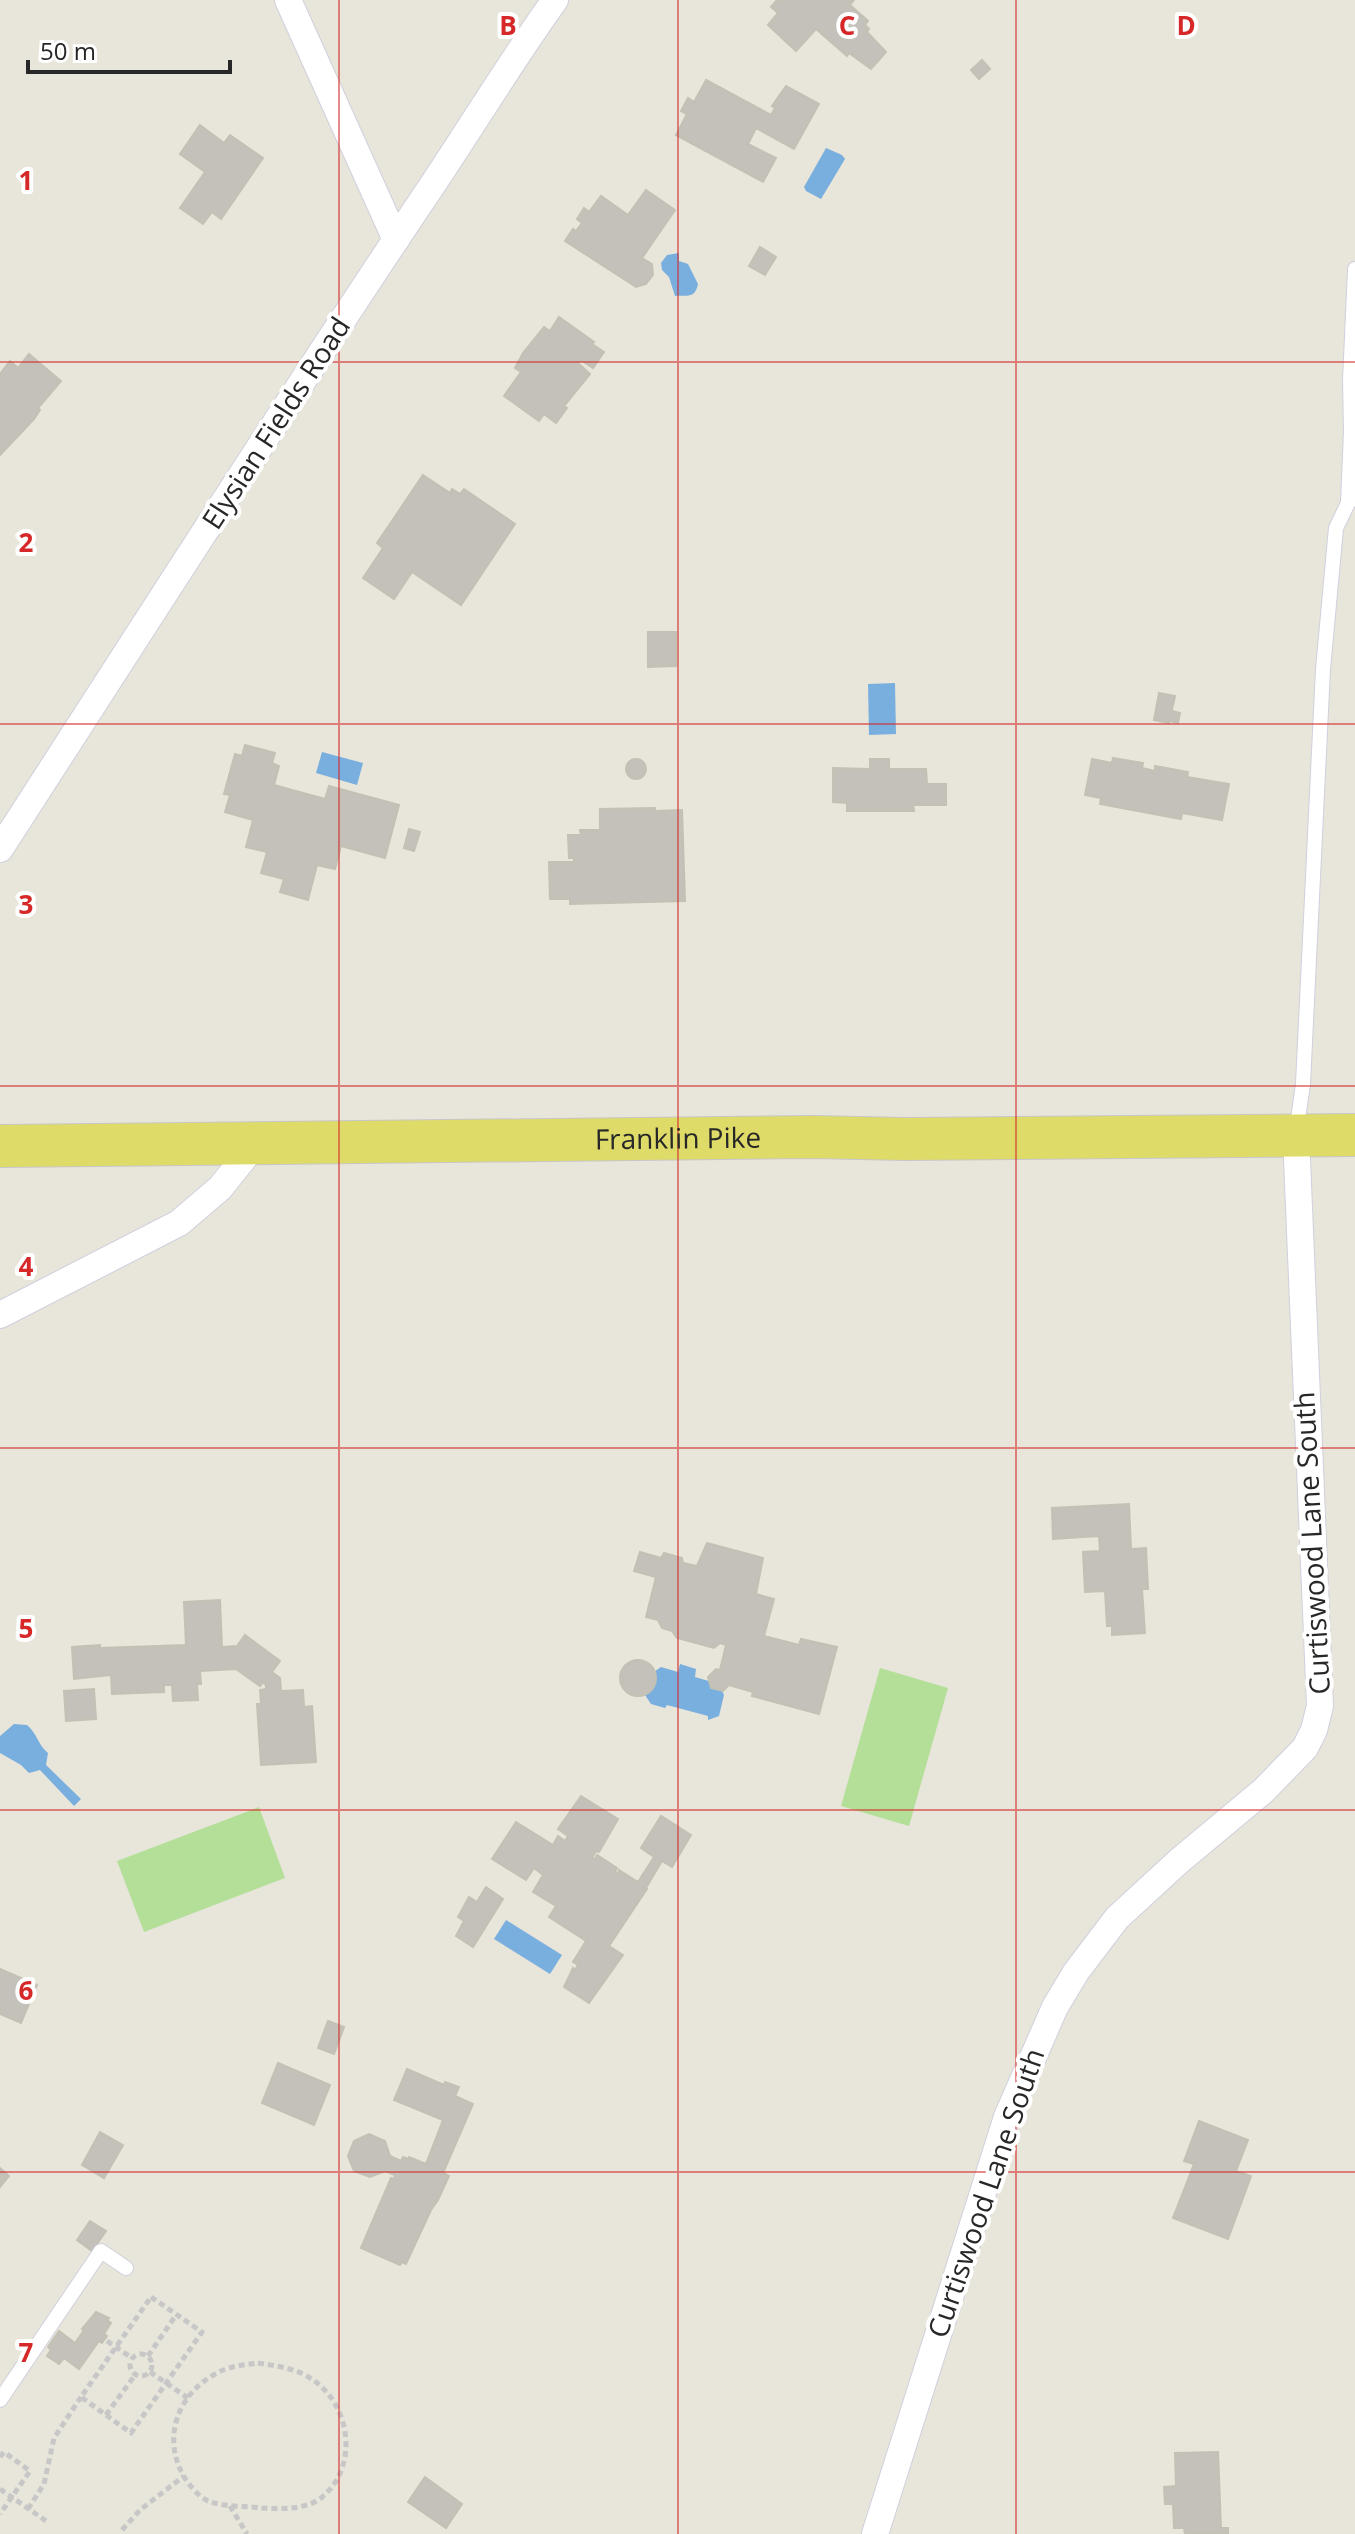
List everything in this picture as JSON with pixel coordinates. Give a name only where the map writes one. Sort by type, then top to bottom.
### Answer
[{"type":"main road","name":"Franklin Pike","points":[[0,1146],[797,1137],[1355,1135]]},
{"type":"street","points":[[288,0],[396,240]]},
{"type":"street","name":"Elysian Fields Road","points":[[0,849],[527,38],[555,0]]},
{"type":"street","name":"Curtiswood Lane South","points":[[875,2534],[1007,2117],[1055,2007],[1076,1972],[1117,1918],[1263,1791],[1305,1748],[1314,1730],[1320,1706],[1296,1136]]},
{"type":"street","points":[[0,1315],[179,1223],[220,1188],[257,1142]]},
{"type":"lane","points":[[1296,1136],[1303,1084],[1323,669],[1336,528],[1352,500],[1350,381],[1355,269]]},
{"type":"lane","points":[[0,2400],[101,2251],[126,2268]]},
{"type":"path","points":[[28,2509],[44,2484],[54,2438],[81,2397],[151,2297],[202,2332],[131,2433],[81,2397]]},
{"type":"path","points":[[148,2356],[176,2315]]},
{"type":"path","points":[[107,2341],[132,2358]]},
{"type":"path","points":[[140,2353],[148,2356],[153,2364],[150,2372],[144,2376],[135,2375],[130,2367],[132,2358],[140,2353]]},
{"type":"path","points":[[258,2363],[310,2378],[325,2390],[343,2421],[345,2456],[330,2489],[318,2500],[283,2509],[230,2505],[202,2497],[184,2476],[174,2456],[175,2423],[199,2385],[228,2368],[258,2363]]},
{"type":"path","points":[[150,2372],[188,2398]]},
{"type":"path","points":[[106,2415],[135,2375]]},
{"type":"path","points":[[0,2457],[4,2452],[30,2471],[0,2514]]},
{"type":"path","points":[[122,2530],[140,2510],[184,2476]]},
{"type":"path","points":[[0,2489],[49,2523]]},
{"type":"path","points":[[230,2505],[247,2534]]},
{"type":"green space","points":[[880,1668],[948,1688],[909,1826],[841,1806]]},
{"type":"green space","points":[[259,1807],[285,1878],[144,1932],[117,1861]]},
{"type":"water","points":[[826,148],[845,159],[821,199],[804,187]]},
{"type":"water","points":[[679,253],[679,261],[688,264],[698,284],[690,295],[675,296],[669,277],[662,270],[661,263],[667,255]]},
{"type":"water","points":[[895,683],[896,734],[869,735],[868,684]]},
{"type":"water","points":[[322,752],[363,763],[357,785],[316,773]]},
{"type":"water","points":[[680,1664],[696,1669],[695,1677],[719,1684],[724,1695],[719,1716],[708,1720],[708,1716],[651,1704],[645,1695],[651,1674],[661,1667],[678,1672]]},
{"type":"water","points":[[14,1724],[27,1725],[33,1732],[48,1753],[46,1765],[81,1799],[74,1806],[40,1770],[29,1773],[0,1753],[0,1736]]},
{"type":"water","points":[[506,1920],[562,1955],[550,1974],[494,1939]]},
{"type":"building","points":[[777,0],[854,0],[850,5],[868,21],[865,25],[869,29],[867,32],[886,52],[871,69],[849,53],[847,56],[816,29],[796,51],[768,25],[778,13],[771,7]]},
{"type":"building","points":[[982,60],[990,69],[979,79],[971,70]]},
{"type":"building","points":[[706,80],[771,115],[775,108],[772,106],[786,86],[819,104],[794,149],[756,128],[748,144],[776,158],[763,182],[676,135],[687,114],[681,111],[688,98],[694,102]]},
{"type":"building","points":[[200,125],[224,143],[230,135],[263,158],[221,219],[212,212],[203,224],[180,208],[205,172],[180,154]]},
{"type":"building","points":[[646,190],[675,210],[642,258],[652,264],[653,275],[646,284],[636,287],[565,241],[573,229],[576,231],[582,223],[577,219],[584,208],[589,212],[601,196],[628,215]]},
{"type":"building","points":[[760,247],[776,257],[765,275],[749,266]]},
{"type":"building","points":[[559,317],[604,352],[593,368],[581,360],[578,363],[590,374],[564,406],[567,408],[556,423],[544,414],[539,421],[504,396],[521,372],[515,368],[523,353],[544,327],[550,331]]},
{"type":"building","points":[[29,354],[61,381],[38,408],[40,410],[34,419],[0,455],[0,374],[10,361],[18,368]]},
{"type":"building","points":[[423,475],[450,493],[452,489],[460,494],[464,489],[515,524],[461,605],[412,572],[394,599],[363,578],[383,548],[377,543]]},
{"type":"building","points":[[648,632],[676,632],[676,666],[648,667]]},
{"type":"building","points":[[1159,693],[1175,696],[1169,723],[1154,720]]},
{"type":"building","points":[[1172,711],[1180,713],[1178,723],[1170,721]]},
{"type":"building","points":[[245,745],[275,753],[272,763],[279,766],[274,785],[325,799],[329,786],[399,805],[385,858],[341,846],[335,869],[317,865],[308,900],[280,892],[284,879],[261,873],[267,852],[246,847],[253,820],[225,812],[230,795],[224,794],[235,754],[242,756]]},
{"type":"building","points":[[1113,758],[1143,763],[1142,768],[1155,771],[1155,766],[1188,772],[1187,777],[1229,784],[1222,820],[1182,813],[1181,819],[1100,804],[1101,798],[1085,795],[1092,759],[1112,763]]},
{"type":"building","points":[[636,759],[643,762],[646,769],[643,776],[636,779],[629,776],[626,769],[629,762]]},
{"type":"building","points":[[870,759],[889,759],[889,769],[926,769],[927,784],[946,784],[946,805],[913,805],[914,811],[847,811],[847,803],[833,802],[833,768],[870,769]]},
{"type":"building","points":[[655,808],[655,811],[682,810],[685,901],[570,904],[570,899],[550,899],[549,862],[574,862],[574,858],[569,858],[568,835],[581,835],[580,830],[600,830],[600,809]]},
{"type":"building","points":[[409,829],[420,832],[414,851],[404,848]]},
{"type":"building","points":[[1129,1504],[1131,1549],[1146,1548],[1148,1589],[1142,1589],[1145,1633],[1112,1635],[1112,1626],[1107,1626],[1105,1591],[1085,1592],[1083,1552],[1100,1551],[1099,1536],[1053,1539],[1052,1508]]},
{"type":"building","points":[[707,1543],[763,1558],[756,1594],[774,1599],[764,1636],[799,1645],[801,1639],[837,1647],[819,1714],[752,1696],[753,1692],[729,1685],[723,1691],[711,1688],[708,1677],[716,1669],[720,1670],[726,1645],[720,1643],[714,1648],[677,1638],[672,1631],[662,1628],[658,1620],[646,1617],[656,1577],[634,1571],[640,1552],[661,1558],[664,1553],[697,1566]]},
{"type":"building","points":[[220,1600],[222,1647],[237,1646],[245,1635],[280,1661],[272,1672],[280,1678],[281,1691],[303,1690],[304,1707],[312,1706],[316,1762],[261,1765],[257,1704],[261,1704],[260,1690],[266,1689],[266,1685],[263,1682],[260,1686],[236,1669],[200,1671],[198,1700],[173,1701],[172,1685],[164,1685],[164,1692],[112,1694],[111,1675],[74,1679],[72,1647],[186,1645],[184,1602]]},
{"type":"building","points":[[638,1660],[651,1665],[656,1678],[651,1691],[638,1696],[625,1691],[620,1678],[625,1665]]},
{"type":"building","points":[[94,1689],[96,1719],[66,1721],[64,1691]]},
{"type":"building","points":[[581,1796],[618,1819],[599,1852],[596,1851],[592,1858],[595,1859],[597,1855],[617,1868],[615,1872],[618,1874],[619,1870],[638,1882],[654,1857],[641,1848],[661,1816],[691,1835],[672,1867],[662,1861],[609,1946],[623,1955],[589,2003],[564,1987],[573,1968],[575,1970],[578,1965],[573,1962],[586,1941],[549,1917],[556,1906],[533,1892],[543,1875],[534,1868],[526,1880],[492,1859],[516,1822],[553,1845],[558,1836],[565,1841],[568,1836],[558,1829]]},
{"type":"building","points":[[486,1887],[503,1899],[473,1947],[456,1936],[464,1921],[458,1917],[469,1897],[477,1902]]},
{"type":"building","points":[[0,1969],[37,1985],[21,2023],[0,2014]]},
{"type":"building","points":[[328,2021],[344,2027],[334,2054],[318,2048]]},
{"type":"building","points":[[278,2063],[330,2085],[314,2125],[262,2103]]},
{"type":"building","points":[[407,2069],[444,2085],[445,2082],[459,2087],[455,2096],[473,2104],[443,2173],[449,2176],[406,2264],[402,2262],[400,2265],[361,2248],[395,2175],[385,2171],[370,2177],[354,2171],[348,2156],[354,2141],[369,2134],[385,2141],[390,2156],[401,2161],[403,2157],[409,2157],[426,2164],[443,2120],[394,2100]]},
{"type":"building","points":[[1199,2121],[1248,2140],[1236,2171],[1251,2176],[1228,2239],[1173,2218],[1194,2164],[1184,2161]]},
{"type":"building","points":[[100,2132],[123,2145],[104,2178],[82,2165]]},
{"type":"building","points":[[0,2168],[9,2176],[0,2187]]},
{"type":"building","points":[[90,2221],[106,2231],[92,2251],[77,2240]]},
{"type":"building","points":[[96,2312],[109,2318],[107,2320],[111,2323],[104,2334],[107,2336],[102,2343],[99,2341],[79,2369],[64,2358],[59,2364],[47,2356],[51,2350],[48,2347],[59,2331],[75,2343]]},
{"type":"building","points":[[1218,2452],[1221,2528],[1228,2528],[1228,2534],[1185,2534],[1184,2528],[1174,2528],[1173,2504],[1165,2504],[1164,2487],[1176,2486],[1175,2453]]},
{"type":"building","points":[[425,2477],[462,2504],[446,2528],[408,2502]]}]
